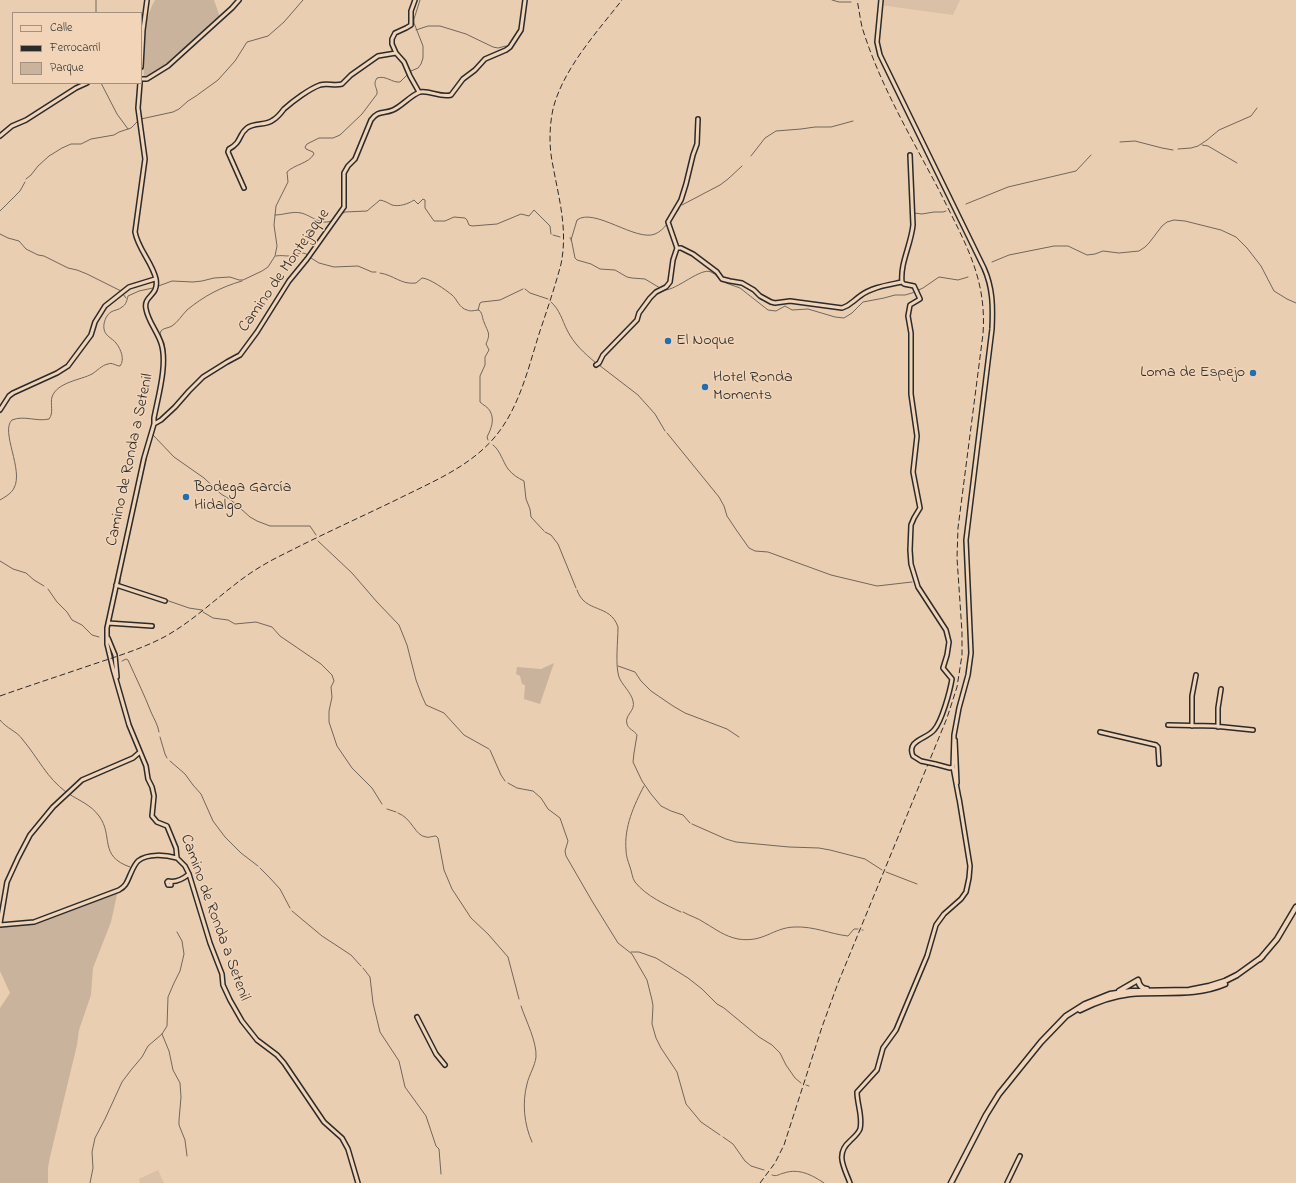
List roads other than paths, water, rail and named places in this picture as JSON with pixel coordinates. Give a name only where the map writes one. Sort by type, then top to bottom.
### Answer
[{"type":"main road","points":[[1118,996],[1147,994],[1196,995],[1226,985],[1246,972],[1262,957],[1277,939],[1296,907]]},
{"type":"main road","points":[[952,1183],[986,1115],[999,1094],[1037,1046],[1064,1018],[1076,1009],[1110,994],[1131,991],[1189,990],[1209,986],[1237,975],[1262,957]]},
{"type":"main road","points":[[1099,998],[1104,994],[1122,990],[1138,980]]},
{"type":"main road","points":[[1138,980],[1142,988],[1159,991]]},
{"type":"main road","points":[[1131,991],[1138,980]]},
{"type":"main road","points":[[1130,986],[1129,989],[1131,991]]},
{"type":"main road","points":[[1196,995],[1209,986]]},
{"type":"main road","points":[[1189,990],[1196,995]]},
{"type":"main road","points":[[1064,1018],[1096,1002],[1131,991],[1147,994]]},
{"type":"street","points":[[142,48],[147,0]]},
{"type":"street","points":[[142,79],[147,79],[168,66],[239,0]]},
{"type":"street","points":[[416,0],[411,11],[411,25],[395,33],[393,35],[392,44],[404,62],[419,92],[445,96],[451,95],[463,79],[475,70],[485,59],[510,47],[521,30],[525,0]]},
{"type":"street","points":[[850,1183],[841,1158],[844,1146],[858,1133],[860,1129],[857,1092],[875,1072],[883,1048],[896,1030],[926,956],[936,924],[944,914],[961,899],[967,887],[970,866],[959,799],[952,768],[955,730],[971,661],[966,540],[992,329],[993,309],[989,281],[984,268],[880,55],[877,42],[881,0]]},
{"type":"street","points":[[244,188],[228,152],[229,148],[234,146],[240,140],[242,134],[249,126],[273,121],[286,108],[313,88],[326,84],[342,84],[351,75],[378,56],[396,52]]},
{"type":"street","points":[[0,136],[12,126],[26,120],[85,84]]},
{"type":"street","name":"Camino de Ronda a Setenil","points":[[140,84],[138,101],[139,120],[145,159],[135,232],[137,241],[150,263],[156,280],[156,290],[147,300],[145,306],[147,315],[159,338],[164,354],[154,424],[144,458],[108,623],[107,644],[129,725],[146,766],[148,779],[152,787],[154,796],[153,819],[167,826],[176,848],[178,858],[186,866],[210,943],[222,974],[223,985],[230,1000],[252,1033],[262,1045],[281,1059],[305,1092],[324,1122],[342,1138],[348,1149],[358,1183]]},
{"type":"street","name":"Camino de Montejaque","points":[[154,424],[161,420],[175,407],[198,381],[227,362],[238,357],[245,350],[289,281],[307,259],[344,207],[344,173],[355,159],[374,115],[394,110],[419,92]]},
{"type":"street","points":[[596,365],[599,363],[603,355],[637,320],[639,313],[650,298],[656,292],[666,287],[670,282],[673,260],[677,248],[668,222],[681,200],[686,184],[692,155],[697,144],[698,120]]},
{"type":"street","points":[[902,282],[902,266],[912,236],[913,225],[910,155]]},
{"type":"street","points":[[677,248],[681,248],[693,254],[717,272],[722,279],[742,283],[754,290],[760,296],[775,303],[790,301],[842,308],[854,302],[869,290],[902,282],[904,284],[914,286],[920,297],[918,301],[910,305],[908,316],[911,333],[911,394],[917,436],[913,472],[920,508],[912,525],[910,550],[911,564],[918,587],[946,630],[949,642],[943,668],[952,679],[937,726],[932,733],[917,740],[913,745],[912,753],[915,758],[921,761],[945,765],[952,768],[957,779]]},
{"type":"street","points":[[0,410],[13,393],[57,373],[71,363],[91,335],[95,322],[105,306],[129,288],[156,280]]},
{"type":"street","points":[[116,586],[165,601]]},
{"type":"street","points":[[108,623],[152,626]]},
{"type":"street","name":"Camino de Ronda a Setenil","points":[[108,638],[115,655],[117,683]]},
{"type":"street","points":[[1192,726],[1192,696],[1196,675]]},
{"type":"street","points":[[1218,727],[1218,708],[1221,689]]},
{"type":"street","points":[[1168,725],[1253,730]]},
{"type":"street","points":[[1100,732],[1156,745],[1158,747],[1159,764]]},
{"type":"street","points":[[140,752],[133,758],[82,780],[53,807],[30,835],[6,882],[0,924],[34,922],[119,890],[126,885],[138,861],[144,858],[162,856],[178,858]]},
{"type":"street","points":[[945,765],[950,763],[954,756]]},
{"type":"street","points":[[954,756],[959,799]]},
{"type":"street","points":[[171,882],[181,880],[189,874]]},
{"type":"street","points":[[417,1017],[436,1054],[445,1065]]},
{"type":"street","points":[[1007,1183],[1020,1156]]},
{"type":"waterway","points":[[96,0],[96,12]]},
{"type":"waterway","points":[[141,119],[173,112],[179,109],[218,80],[235,61],[247,42],[268,36],[284,22],[303,0]]},
{"type":"waterway","points":[[0,500],[12,492],[16,480],[15,461],[9,433],[9,425],[12,420],[21,418],[40,420],[49,419],[51,414],[52,397],[59,388],[70,382],[92,374],[111,363],[120,366],[122,361],[121,351],[116,343],[106,333],[104,324],[109,313],[124,305],[128,296],[172,281],[193,282],[230,277],[243,280],[268,267],[275,256],[277,246],[274,225],[276,206],[288,182],[287,172],[305,162],[314,154],[306,149],[305,147],[307,144],[319,138],[333,138],[340,135],[362,114],[377,94],[375,85],[377,78],[380,77],[400,82],[421,64],[423,58],[423,46],[414,23],[420,0]]},
{"type":"waterway","points":[[832,0],[839,2],[851,2]]},
{"type":"waterway","points":[[416,30],[428,26],[440,26],[466,34],[493,47],[498,48],[506,46]]},
{"type":"waterway","points":[[102,84],[117,114],[128,129]]},
{"type":"waterway","points":[[1178,149],[1198,146],[1219,130],[1251,116],[1257,108]]},
{"type":"waterway","points":[[26,179],[49,156],[62,148],[71,144],[81,144],[91,139],[114,135],[131,128],[138,121]]},
{"type":"waterway","points":[[751,156],[765,138],[776,131],[831,127],[853,121]]},
{"type":"waterway","points":[[1120,142],[1135,141],[1173,150]]},
{"type":"waterway","points":[[1202,145],[1208,146],[1237,163]]},
{"type":"waterway","points":[[966,204],[1008,187],[1076,171],[1091,155]]},
{"type":"waterway","points":[[682,205],[720,185],[742,166]]},
{"type":"waterway","points":[[0,211],[20,191],[25,182]]},
{"type":"waterway","points":[[341,214],[345,212],[367,211],[380,200],[398,206],[414,200],[418,204],[423,199],[425,200],[425,208],[434,221],[445,221],[454,217],[465,218],[469,225],[472,226],[497,224],[521,214],[529,216],[534,210],[550,226],[551,234]]},
{"type":"waterway","points":[[674,215],[679,209]]},
{"type":"waterway","points":[[914,213],[922,214],[946,211]]},
{"type":"waterway","points":[[275,215],[298,213],[305,214],[325,222],[333,220]]},
{"type":"waterway","points":[[571,240],[577,220],[584,217],[594,218],[626,230],[647,235],[657,233],[667,224]]},
{"type":"waterway","points":[[992,262],[1009,255],[1054,246],[1068,246],[1087,255],[1103,251],[1119,253],[1139,251],[1149,243],[1167,222],[1174,220],[1185,221],[1221,230],[1236,237],[1261,266],[1274,291],[1296,303]]},
{"type":"waterway","points":[[0,234],[19,241],[26,249],[38,255],[44,256],[68,268],[87,274],[121,291]]},
{"type":"waterway","points":[[553,235],[560,237]]},
{"type":"waterway","points":[[570,238],[575,258],[577,260],[591,264],[600,269],[615,270],[627,277],[645,279],[660,288]]},
{"type":"waterway","points":[[276,256],[292,256],[303,253],[308,255]]},
{"type":"waterway","points":[[311,258],[319,263],[334,267],[358,266],[372,272],[376,272]]},
{"type":"waterway","points":[[665,290],[670,289],[695,275],[707,271],[716,275],[723,282]]},
{"type":"waterway","points":[[380,273],[406,283],[416,283],[422,278],[429,280],[442,287],[452,295],[464,309],[470,311],[479,310],[482,314],[489,335],[486,344],[489,350],[485,357],[485,365],[480,376],[480,402],[487,407],[492,418],[491,428],[487,437],[488,440]]},
{"type":"waterway","points":[[726,283],[740,288],[768,310],[776,311],[785,306],[792,310],[808,309],[835,317],[844,318],[852,313],[863,302],[912,293],[923,288],[939,277],[958,280],[968,277]]},
{"type":"waterway","points":[[164,374],[165,355],[164,343],[160,334],[161,331],[171,327],[187,310],[206,296],[242,281]]},
{"type":"waterway","points":[[478,310],[480,303],[482,302],[500,300],[523,289]]},
{"type":"waterway","points":[[525,289],[530,293],[548,299]]},
{"type":"waterway","points":[[123,294],[126,298]]},
{"type":"waterway","points":[[551,302],[559,312],[573,340],[583,352],[596,363]]},
{"type":"waterway","points":[[599,365],[638,395],[655,414],[665,431]]},
{"type":"waterway","points":[[156,418],[157,412]]},
{"type":"waterway","points":[[154,429],[153,435],[174,457],[204,478],[221,494],[231,500],[250,517],[270,526],[310,526],[316,535]]},
{"type":"waterway","points":[[667,433],[719,497],[727,516],[749,548],[755,551],[768,552],[831,575],[877,586],[912,582]]},
{"type":"waterway","points":[[493,445],[498,450],[508,469],[524,481],[526,499],[531,517],[544,531]]},
{"type":"waterway","points":[[140,486],[146,459]]},
{"type":"waterway","points":[[135,508],[139,491]]},
{"type":"waterway","points":[[545,532],[551,535],[558,544],[576,588]]},
{"type":"waterway","points":[[318,541],[352,573],[399,625],[407,645],[416,680],[426,705],[444,713],[464,735],[489,749]]},
{"type":"waterway","points":[[0,561],[13,569],[26,573],[44,586]]},
{"type":"waterway","points":[[120,573],[120,584],[189,608],[202,610]]},
{"type":"waterway","points":[[48,589],[72,620],[82,625],[92,635],[99,637]]},
{"type":"waterway","points":[[577,590],[586,603],[609,614],[618,627],[618,672],[620,680],[633,701],[633,708],[627,718],[627,724],[637,735],[633,762],[642,781],[661,806],[683,815],[690,823]]},
{"type":"waterway","points":[[203,612],[213,618],[228,620],[235,624],[256,622],[272,627],[280,636],[321,664],[332,675],[334,681],[331,687],[332,697],[329,711],[329,722],[337,746],[352,768],[372,788],[382,804]]},
{"type":"waterway","points":[[122,661],[126,659],[128,660],[157,724],[159,732]]},
{"type":"waterway","points":[[618,666],[635,672],[641,681],[651,691],[673,706],[685,713],[727,729],[739,737]]},
{"type":"waterway","points":[[0,720],[21,737],[48,774],[66,792]]},
{"type":"waterway","points":[[160,737],[167,758]]},
{"type":"waterway","points":[[490,750],[505,781]]},
{"type":"waterway","points":[[170,761],[185,774],[201,794],[213,821],[225,837],[241,853],[258,866]]},
{"type":"waterway","points":[[508,783],[517,788],[533,791],[541,798],[548,809],[560,818],[568,841],[565,851],[566,856],[618,943],[632,954],[647,980],[653,1006],[652,1024],[656,1038],[677,1072],[686,1104],[701,1122],[720,1135]]},
{"type":"waterway","points":[[644,786],[633,809],[628,825],[626,841],[626,852],[633,879],[645,892],[656,900],[681,912]]},
{"type":"waterway","points":[[69,794],[96,812],[106,831],[110,851],[120,862],[130,867]]},
{"type":"waterway","points":[[387,809],[396,812]]},
{"type":"waterway","points":[[398,813],[403,815],[422,836],[436,836],[438,838],[444,870],[452,889],[471,918],[488,934],[508,957],[519,999]]},
{"type":"waterway","points":[[692,824],[736,842],[830,850],[865,859],[882,870]]},
{"type":"waterway","points":[[260,868],[280,889],[290,908]]},
{"type":"waterway","points":[[886,872],[917,884]]},
{"type":"waterway","points":[[292,911],[322,936],[351,955],[361,966]]},
{"type":"waterway","points":[[683,912],[733,938],[747,940],[794,927],[815,929],[848,936],[854,929],[858,929]]},
{"type":"waterway","points":[[90,1183],[93,1168],[92,1152],[95,1138],[122,1082],[142,1057],[148,1046],[162,1034],[167,1026],[168,997],[180,971],[184,954],[182,941],[177,932]]},
{"type":"waterway","points":[[631,952],[639,952],[656,958],[688,978],[717,1004],[759,1037],[772,1045],[780,1053],[795,1078],[801,1083]]},
{"type":"waterway","points":[[363,968],[370,977],[373,1003],[380,1032],[399,1061],[405,1087],[426,1116],[436,1146],[439,1149],[441,1174]]},
{"type":"waterway","points":[[521,1006],[533,1038],[536,1051],[536,1057],[525,1091],[524,1106],[527,1128],[532,1142]]},
{"type":"waterway","points":[[162,1034],[169,1051],[173,1070],[180,1083],[181,1097],[179,1125],[185,1140],[187,1156]]},
{"type":"waterway","points":[[723,1137],[733,1144],[745,1161],[751,1166],[764,1170]]},
{"type":"waterway","points":[[772,1175],[777,1176],[782,1173],[795,1171],[815,1177],[824,1183]]},
{"type":"railway","points":[[0,696],[131,652],[166,636],[192,619],[239,581],[258,568],[300,546],[437,480],[462,466],[494,438],[503,427],[522,388],[561,264],[564,239],[562,215],[550,145],[553,109],[564,80],[573,65],[622,0]]},
{"type":"railway","points":[[760,1183],[775,1163],[784,1145],[822,1027],[838,983],[947,718],[957,687],[962,655],[957,558],[958,528],[983,334],[982,295],[978,278],[966,245],[888,92],[869,49],[862,27],[857,0]]},
{"type":"place","name":"El Noque","points":[[668,341]]},
{"type":"place","name":"Loma de Espejo","points":[[1253,373]]},
{"type":"place","name":"Hotel Ronda Moments","points":[[705,387]]},
{"type":"place","name":"Bodega García Hidalgo","points":[[186,497]]}]
